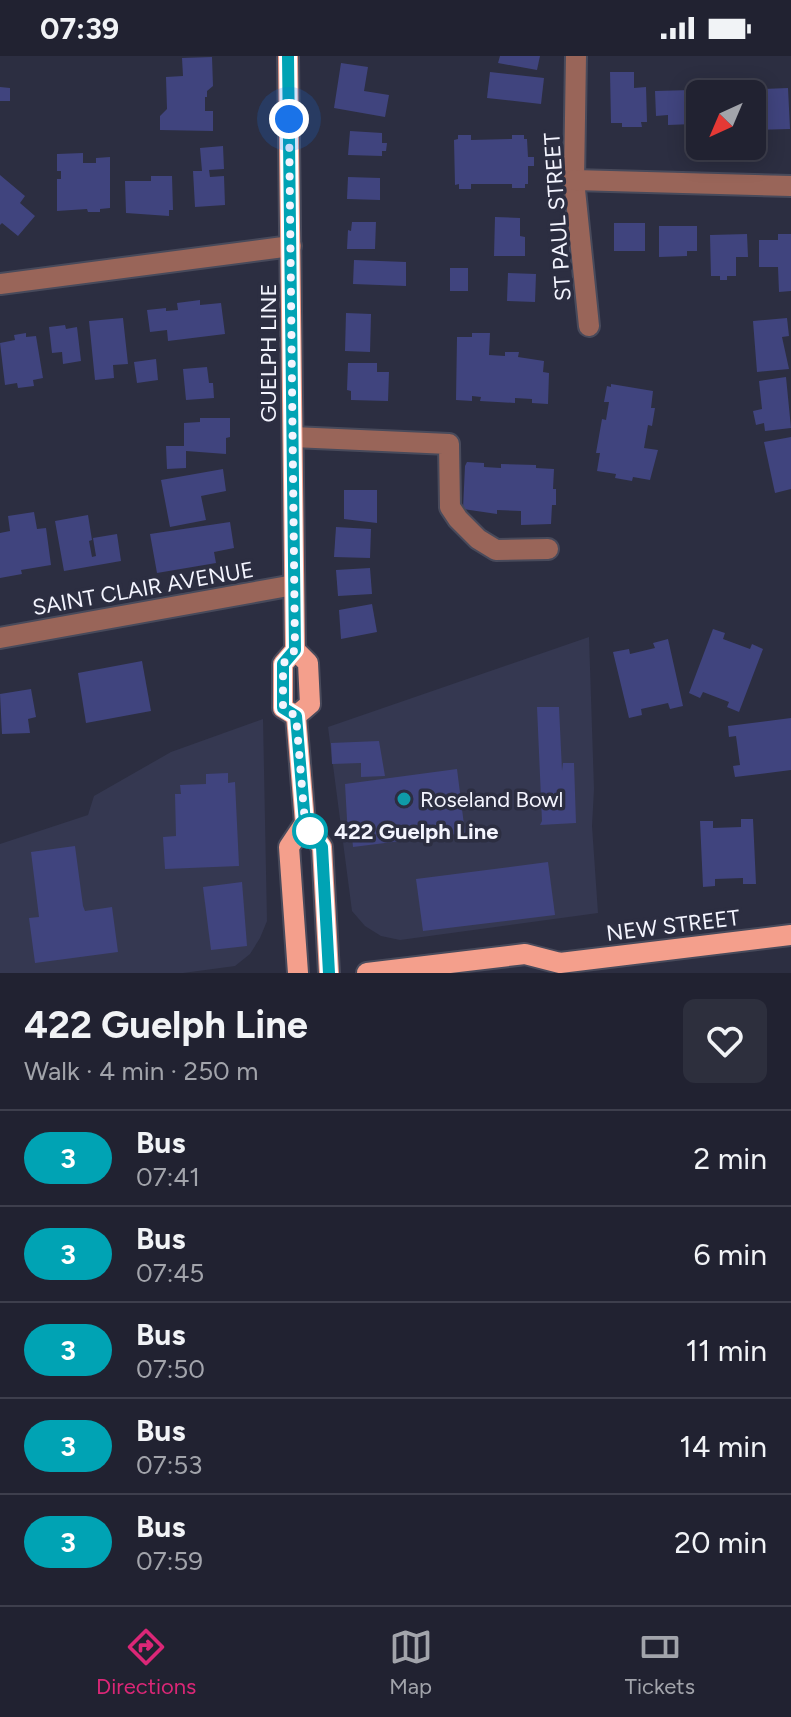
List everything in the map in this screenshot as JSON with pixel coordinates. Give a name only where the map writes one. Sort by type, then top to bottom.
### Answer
[{"type":"main road","name":"GUELPH LINE","points":[[288,56],[295,650],[308,663],[310,704],[296,716],[305,823],[322,847],[329,973]]},
{"type":"main road","name":"GUELPH LINE","points":[[298,973],[289,847],[305,823]]},
{"type":"main road","name":"NEW STREET","points":[[367,973],[525,954],[553,968],[791,935]]},
{"type":"street","name":"ST PAUL STREET","points":[[576,56],[574,180],[589,326]]},
{"type":"street","points":[[574,180],[791,186]]},
{"type":"street","points":[[0,284],[291,246]]},
{"type":"street","points":[[293,437],[449,444],[450,507],[458,519],[478,539],[496,550],[548,549]]},
{"type":"street","name":"SAINT CLAIR AVENUE","points":[[0,638],[294,585]]},
{"type":"shaded area","points":[[589,637],[594,789],[592,826],[598,913],[400,940],[381,936],[365,926],[352,911],[328,727]]},
{"type":"shaded area","points":[[263,719],[267,921],[250,954],[235,966],[183,973],[0,973],[0,844],[88,815],[94,796],[171,752]]},
{"type":"building","points":[[500,56],[540,56],[537,70],[498,63]]},
{"type":"building","points":[[212,57],[213,86],[205,97],[205,111],[213,111],[213,131],[160,130],[160,116],[167,109],[166,77],[183,76],[182,58]]},
{"type":"building","points":[[341,63],[368,67],[364,91],[389,95],[385,117],[334,108]]},
{"type":"building","points":[[490,72],[544,78],[541,104],[487,98]]},
{"type":"building","points":[[610,72],[634,72],[634,88],[646,87],[647,122],[641,122],[642,127],[622,127],[622,123],[611,123]]},
{"type":"building","points":[[0,87],[10,88],[10,101],[0,101]]},
{"type":"building","points":[[788,88],[790,129],[766,130],[766,89]]},
{"type":"building","points":[[686,90],[686,124],[668,125],[668,115],[656,116],[655,91]]},
{"type":"building","points":[[350,131],[382,133],[382,143],[387,143],[386,151],[382,151],[382,156],[348,155]]},
{"type":"building","points":[[458,135],[471,135],[471,140],[512,139],[512,135],[524,135],[528,157],[534,157],[534,166],[528,166],[528,184],[525,188],[512,188],[512,184],[471,184],[471,189],[459,189],[459,184],[455,185],[454,140],[458,139]]},
{"type":"building","points":[[223,146],[224,169],[209,170],[210,177],[224,176],[225,205],[195,207],[193,171],[202,171],[200,148]]},
{"type":"building","points":[[83,153],[83,163],[96,163],[96,158],[110,157],[110,208],[100,209],[100,212],[88,212],[87,209],[57,211],[57,179],[61,179],[61,171],[57,171],[57,154]]},
{"type":"building","points":[[0,175],[25,196],[20,203],[35,216],[18,236],[2,223],[0,225]]},
{"type":"building","points":[[151,176],[172,176],[173,210],[169,210],[169,216],[126,213],[125,181],[151,181]]},
{"type":"building","points":[[348,177],[380,178],[380,200],[347,199]]},
{"type":"building","points":[[495,217],[520,218],[520,236],[525,237],[525,256],[494,256]]},
{"type":"building","points":[[352,222],[376,222],[375,249],[347,249],[348,230],[351,231]]},
{"type":"building","points":[[614,223],[645,223],[645,251],[614,251]]},
{"type":"building","points":[[659,226],[697,226],[697,251],[687,251],[687,256],[659,257]]},
{"type":"building","points":[[747,234],[748,257],[736,257],[736,276],[720,280],[720,276],[711,276],[710,235]]},
{"type":"building","points":[[778,234],[791,234],[791,291],[779,292],[778,267],[759,267],[759,240],[778,240]]},
{"type":"building","points":[[354,260],[406,262],[406,286],[353,284]]},
{"type":"building","points":[[450,268],[468,268],[468,291],[450,291]]},
{"type":"building","points":[[508,273],[536,274],[535,302],[507,301]]},
{"type":"building","points":[[200,300],[200,305],[221,303],[225,334],[168,341],[167,330],[150,332],[147,310],[178,310],[177,303]]},
{"type":"building","points":[[346,313],[371,314],[370,352],[345,351]]},
{"type":"building","points":[[123,318],[128,364],[113,365],[114,378],[95,380],[89,321]]},
{"type":"building","points":[[787,318],[789,336],[782,337],[789,369],[757,372],[753,321]]},
{"type":"building","points":[[65,325],[66,329],[77,327],[81,361],[63,364],[62,352],[52,353],[49,327]]},
{"type":"building","points":[[26,333],[26,337],[36,336],[43,378],[33,380],[34,386],[18,388],[17,383],[5,385],[0,343],[15,340],[14,335]]},
{"type":"building","points":[[472,333],[490,333],[489,355],[505,356],[505,352],[519,352],[518,357],[544,361],[543,372],[549,373],[548,404],[515,398],[515,403],[480,401],[481,397],[472,396],[472,401],[456,400],[457,337],[472,337]]},
{"type":"building","points":[[156,359],[158,380],[137,383],[134,362]]},
{"type":"building","points":[[348,363],[377,363],[377,372],[389,372],[388,401],[351,400],[351,391],[347,390]]},
{"type":"building","points":[[207,367],[214,398],[186,400],[183,369]]},
{"type":"building","points":[[786,377],[791,428],[765,431],[764,423],[756,425],[753,411],[762,409],[759,381]]},
{"type":"building","points":[[611,384],[653,391],[651,408],[655,408],[644,448],[658,450],[650,480],[633,477],[632,481],[597,471],[600,453],[596,453],[602,419],[606,420],[609,402],[604,402],[607,386],[611,387]]},
{"type":"building","points":[[200,418],[230,418],[226,454],[186,451],[186,468],[167,469],[166,446],[184,446],[184,423],[200,422]]},
{"type":"building","points":[[791,437],[791,489],[775,493],[764,442]]},
{"type":"building","points":[[467,462],[484,463],[484,467],[536,465],[536,468],[554,469],[556,505],[552,505],[551,524],[521,525],[521,511],[497,510],[497,514],[463,509]]},
{"type":"building","points":[[223,469],[226,491],[201,496],[206,520],[170,527],[161,480]]},
{"type":"building","points":[[344,490],[377,490],[377,523],[344,519]]},
{"type":"building","points":[[34,512],[37,529],[46,528],[51,565],[21,570],[22,574],[0,578],[0,533],[10,531],[8,516]]},
{"type":"building","points":[[88,515],[92,557],[96,556],[93,538],[117,534],[121,561],[64,571],[55,521]]},
{"type":"building","points":[[230,522],[234,548],[214,552],[216,563],[157,573],[150,534]]},
{"type":"building","points":[[336,527],[371,529],[370,558],[334,557]]},
{"type":"building","points":[[370,568],[372,594],[338,596],[336,570]]},
{"type":"building","points":[[372,604],[377,632],[341,639],[339,610]]},
{"type":"building","points":[[713,629],[725,633],[723,639],[750,649],[752,644],[763,649],[739,712],[727,707],[729,702],[703,692],[700,698],[689,693]]},
{"type":"building","points":[[668,639],[683,706],[670,709],[668,703],[641,709],[642,715],[629,718],[613,652],[629,649],[630,654],[655,648],[653,643]]},
{"type":"building","points":[[142,661],[151,711],[86,723],[78,673]]},
{"type":"building","points":[[31,689],[36,717],[28,719],[30,733],[2,734],[0,694]]},
{"type":"building","points":[[537,707],[559,707],[562,771],[563,763],[574,763],[576,823],[540,825]]},
{"type":"building","points":[[791,718],[791,770],[735,777],[733,766],[740,765],[736,736],[729,737],[728,726]]},
{"type":"building","points":[[379,741],[385,776],[361,777],[361,763],[332,764],[331,743]]},
{"type":"building","name":"Roseland Bowl","points":[[457,769],[465,833],[353,847],[352,836],[348,837],[345,784]]},
{"type":"building","points":[[228,773],[228,783],[235,782],[239,866],[165,869],[163,837],[176,836],[175,794],[181,794],[180,785],[206,784],[206,774]]},
{"type":"building","points":[[741,819],[753,819],[756,884],[743,884],[743,878],[715,879],[715,886],[703,887],[700,821],[713,821],[713,828],[741,827]]},
{"type":"building","points":[[75,846],[85,911],[112,907],[118,952],[35,963],[29,918],[39,917],[31,852]]},
{"type":"building","points":[[548,862],[555,915],[423,931],[416,879]]},
{"type":"building","points":[[242,882],[247,946],[211,950],[203,887]]},
{"type":"bus line","name":"3","points":[[288,56],[295,650],[283,664],[283,708],[296,716],[305,823],[322,847],[329,973]]},
{"type":"place","name":"Roseland Bowl","points":[[404,799]]},
{"type":"place","name":"422 Guelph Line","points":[[310,831]]},
{"type":"route","points":[[289,119],[295,650],[283,664],[283,708],[296,716],[305,823],[310,831]]}]
